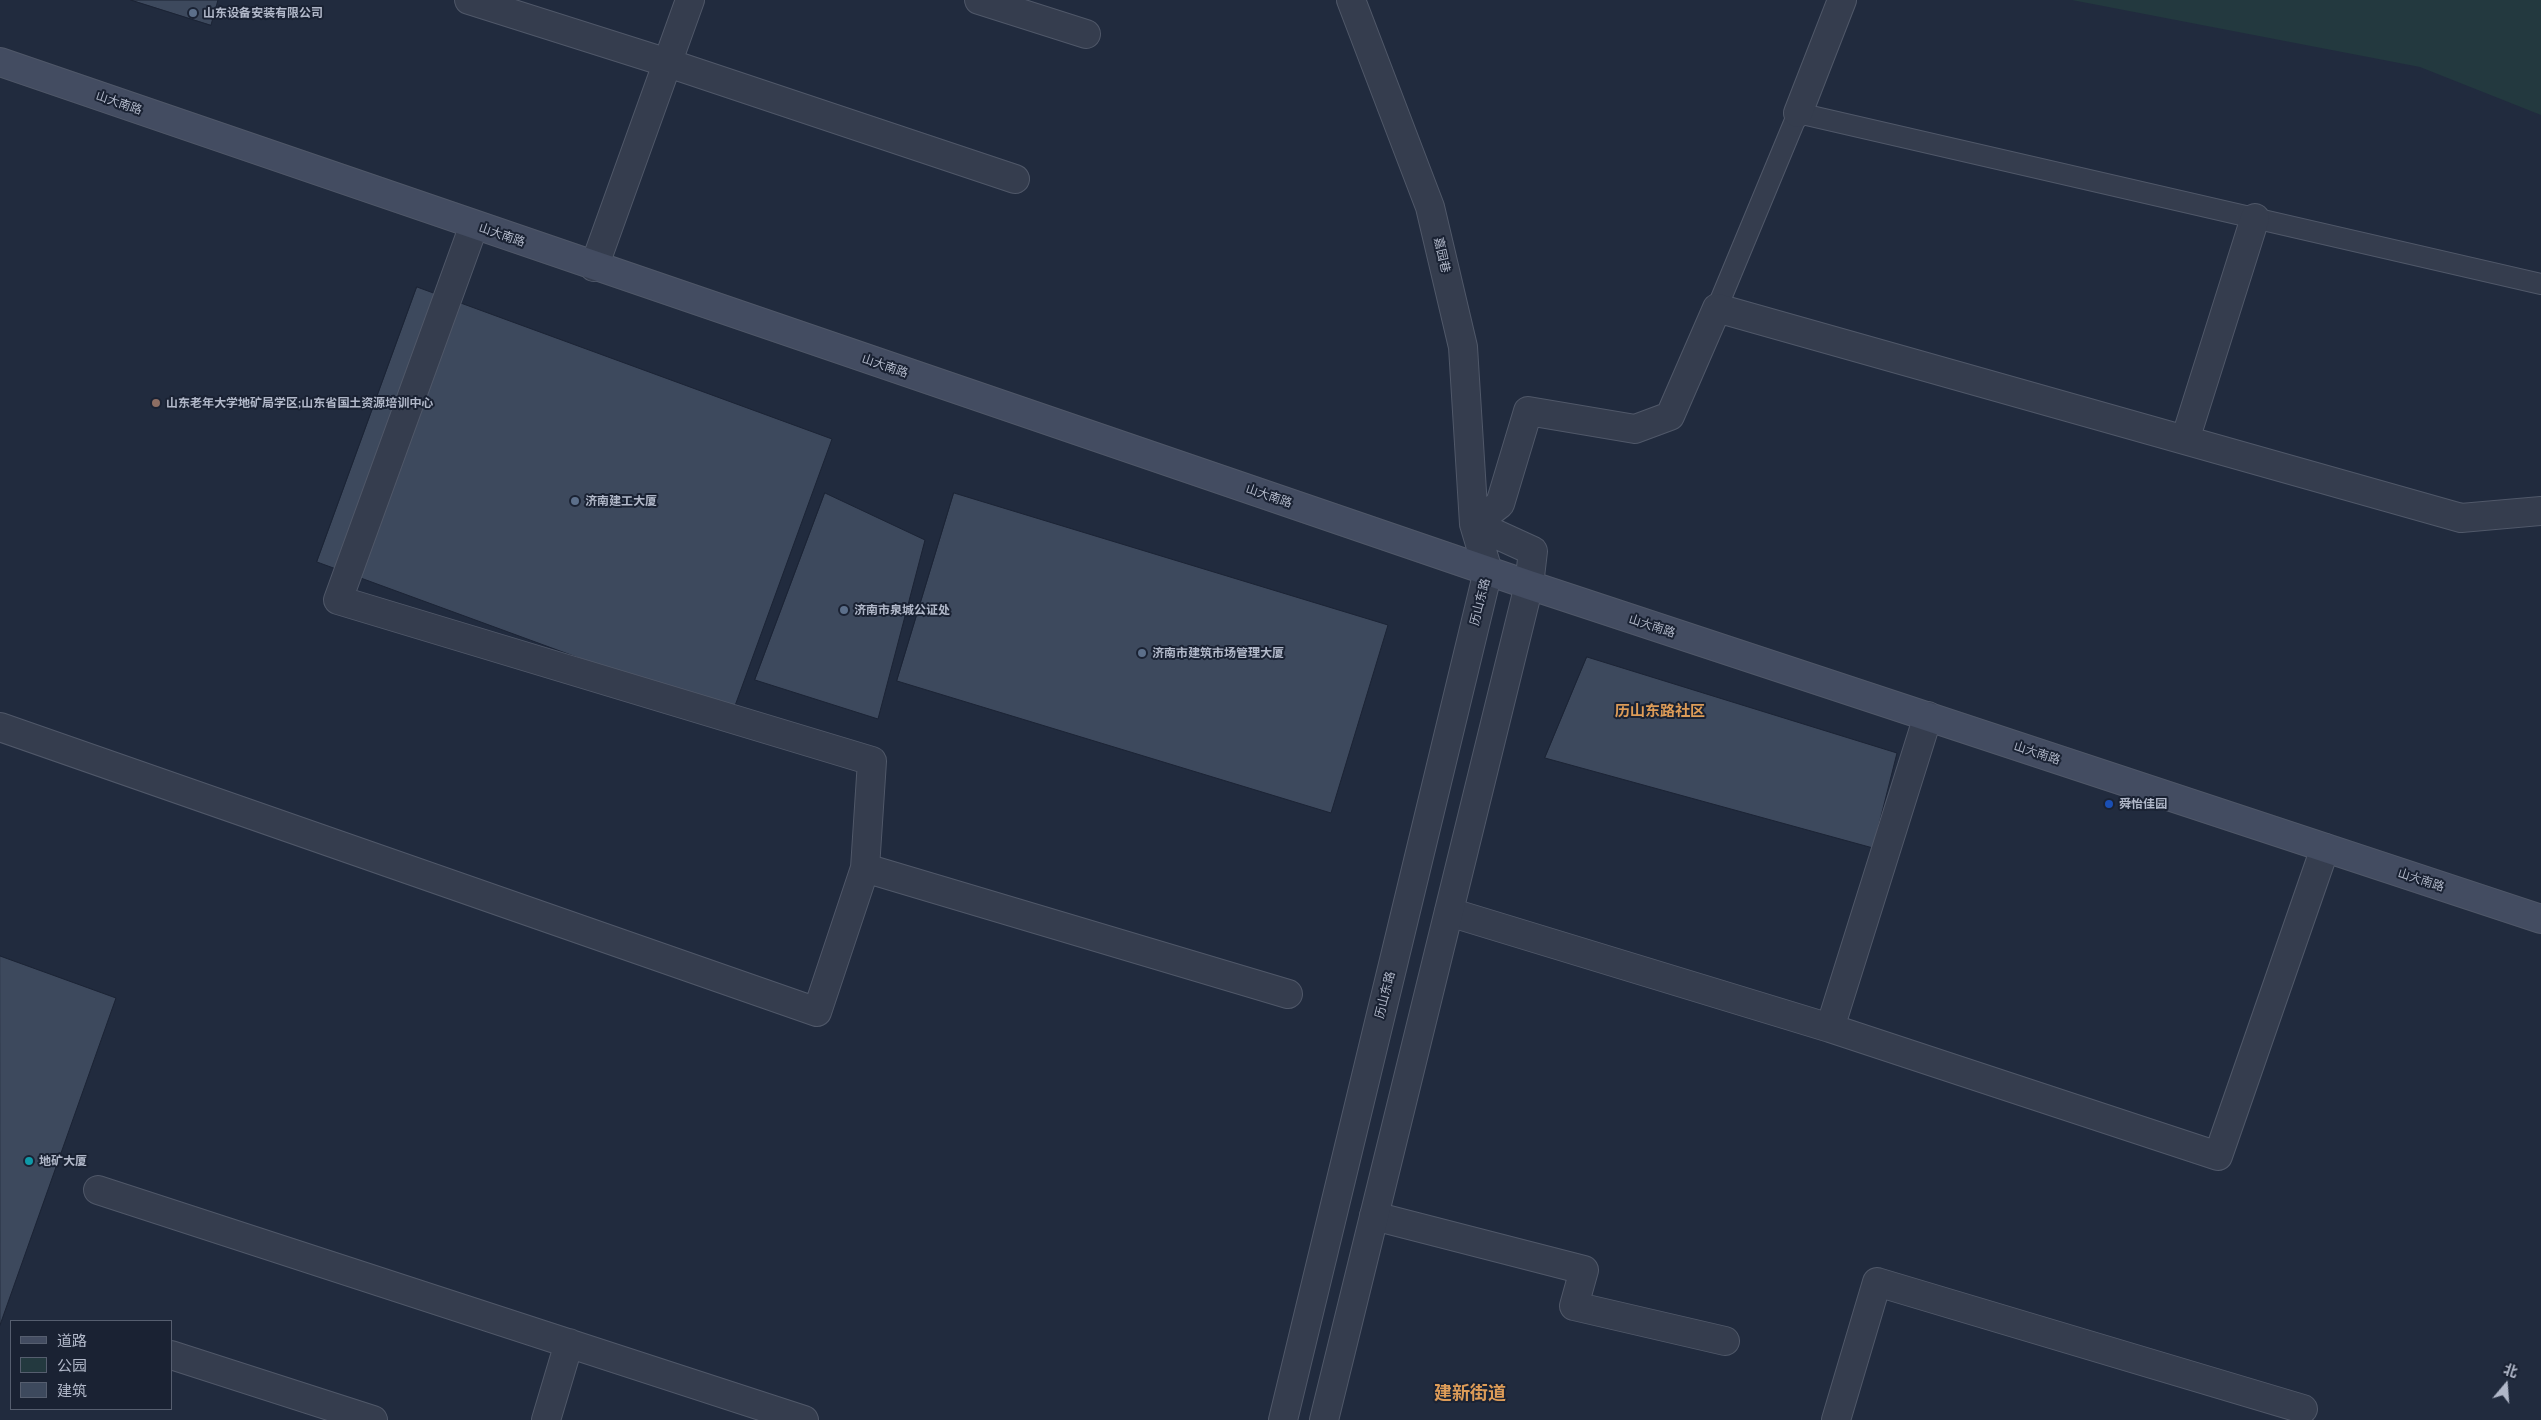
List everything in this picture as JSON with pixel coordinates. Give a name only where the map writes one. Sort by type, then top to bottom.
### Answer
[{"type":"main road","name":"山大南路","points":[[0,62],[594,267],[1529,585],[2541,919]]},
{"type":"street","points":[[470,0],[668,63],[1015,179]]},
{"type":"street","points":[[594,267],[690,0]]},
{"type":"street","points":[[979,0],[1086,34]]},
{"type":"street","name":"嘉园巷","points":[[1351,0],[1430,207],[1463,348],[1474,524],[1488,571]]},
{"type":"street","points":[[1798,113],[1842,0]]},
{"type":"street","points":[[2185,440],[2255,218]]},
{"type":"street","points":[[0,727],[817,1012],[865,868],[872,761],[338,600],[474,225]]},
{"type":"street","points":[[1324,1420],[1529,585],[1533,551],[1474,524],[1500,504],[1528,411],[1635,429],[1670,416],[1717,308],[2461,518],[2541,511]]},
{"type":"street","name":"历山东路","points":[[1283,1420],[1488,571]]},
{"type":"street","points":[[1830,1028],[1928,716]]},
{"type":"street","points":[[1449,912],[1830,1028],[2218,1156],[2326,848]]},
{"type":"street","points":[[865,868],[1288,994]]},
{"type":"street","points":[[98,1190],[804,1420]]},
{"type":"street","points":[[1374,1216],[1584,1270],[1574,1306],[1725,1341]]},
{"type":"street","points":[[1836,1420],[1877,1282],[2303,1409]]},
{"type":"street","points":[[546,1420],[569,1343]]},
{"type":"street","points":[[172,1355],[373,1420]]},
{"type":"lane","points":[[1717,308],[1798,113],[2541,284]]},
{"type":"green space","points":[[2072,0],[2541,0],[2541,115],[2420,67]]},
{"type":"building","name":"山东设备安装有限公司","points":[[131,0],[218,0],[211,25]]},
{"type":"building","name":"济南建工大厦","points":[[417,287],[832,439],[732,714],[317,562]]},
{"type":"building","name":"济南市泉城公证处","points":[[825,493],[925,540],[878,719],[755,680]]},
{"type":"building","name":"济南市建筑市场管理大厦","points":[[954,493],[1388,625],[1331,813],[897,681]]},
{"type":"building","points":[[1587,657],[1897,753],[1873,848],[1545,758]]},
{"type":"building","name":"地矿大厦","points":[[0,956],[116,998],[0,1325]]},
{"type":"place","name":"山东设备安装有限公司","points":[[193,13]]},
{"type":"place","name":"山东老年大学地矿局学区;山东省国土资源培训中心","points":[[156,403]]},
{"type":"place","name":"济南建工大厦","points":[[575,501]]},
{"type":"place","name":"济南市泉城公证处","points":[[844,610]]},
{"type":"place","name":"济南市建筑市场管理大厦","points":[[1142,653]]},
{"type":"place","name":"舜怡佳园","points":[[2109,804]]},
{"type":"place","name":"地矿大厦","points":[[29,1161]]},
{"type":"district","name":"历山东路社区","points":[[1660,711]]},
{"type":"district","name":"建新街道","points":[[1470,1393]]}]
